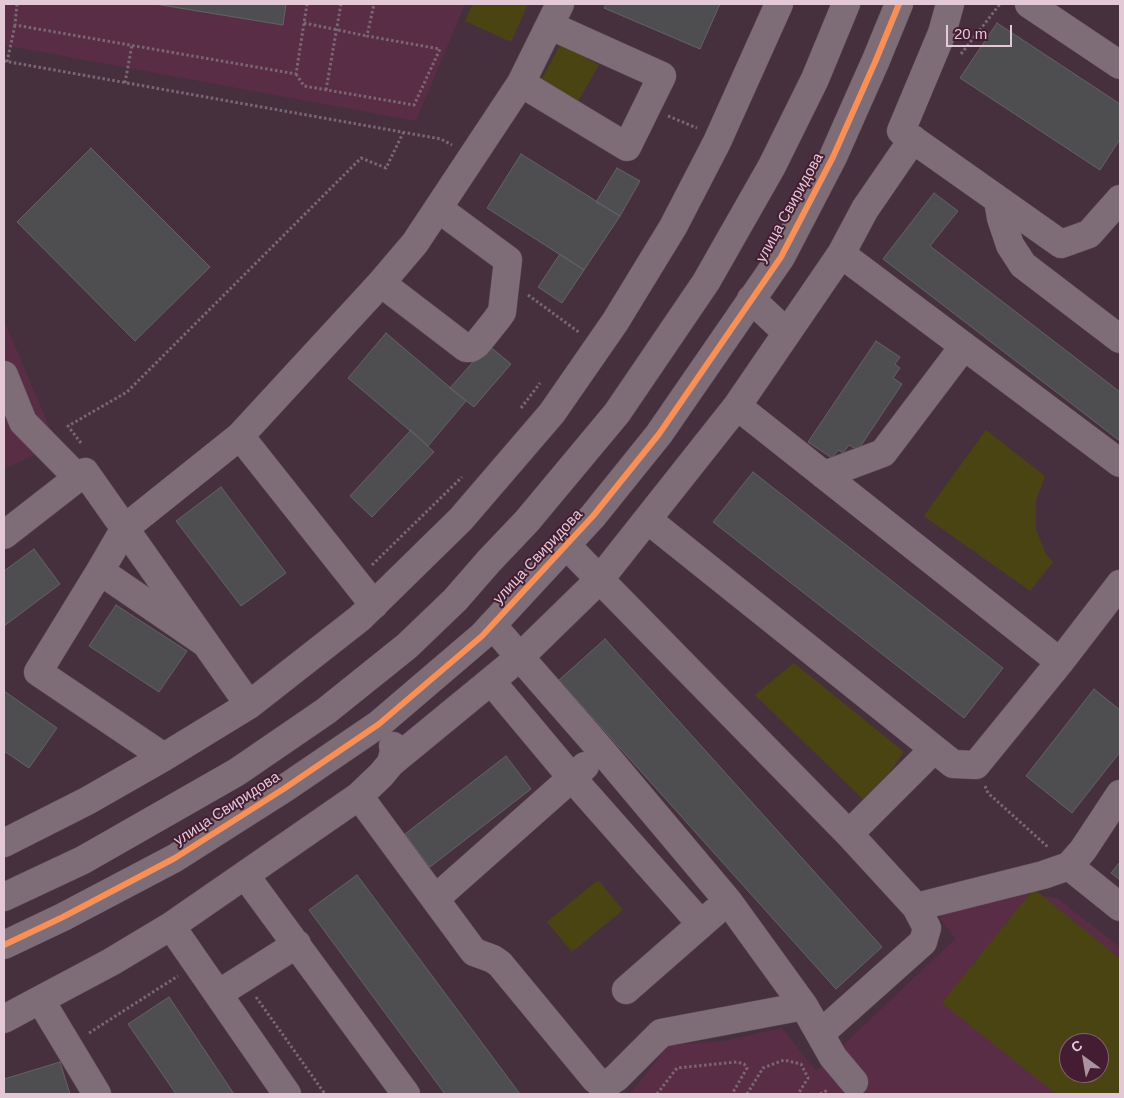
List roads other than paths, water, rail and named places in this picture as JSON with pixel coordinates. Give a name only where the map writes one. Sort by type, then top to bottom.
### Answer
[{"type":"street","points":[[4,843],[87,801],[249,705],[360,618],[461,519],[552,413],[615,322],[673,227],[708,132],[779,4]]},
{"type":"street","name":"улица Свиридова","points":[[4,897],[83,860],[237,772],[326,711],[407,646],[455,600],[528,521],[611,420],[706,282],[772,166],[815,79],[846,4]]},
{"type":"street","name":"улица Свиридова","points":[[4,945],[63,917],[175,858],[285,788],[379,724],[482,636],[593,516],[659,434],[781,257],[833,157],[899,4]]},
{"type":"street","points":[[950,4],[942,33],[901,131],[1061,244]]},
{"type":"street","points":[[1029,4],[1120,65]]},
{"type":"street","points":[[164,757],[38,672],[125,528],[240,436],[381,283],[415,243],[521,83],[556,15],[662,76],[627,147],[521,83]]},
{"type":"street","points":[[4,1019],[41,1001],[111,962],[170,926],[359,796],[391,763],[520,657],[600,580],[737,406],[840,254],[865,209],[913,139]]},
{"type":"street","points":[[1038,276],[1061,244],[1089,234],[1120,199]]},
{"type":"street","points":[[998,200],[1001,218],[1010,246],[1023,265],[1120,338]]},
{"type":"street","points":[[381,283],[458,344],[471,348],[477,344],[502,312],[508,260],[439,209]]},
{"type":"street","points":[[840,254],[1120,463]]},
{"type":"street","points":[[751,299],[787,333]]},
{"type":"street","points":[[824,475],[883,453],[964,346]]},
{"type":"street","points":[[4,375],[13,427],[82,476],[125,528],[249,705]]},
{"type":"street","points":[[737,406],[1060,662]]},
{"type":"street","points":[[240,436],[374,604]]},
{"type":"street","points":[[4,535],[82,476]]},
{"type":"street","points":[[648,520],[953,764],[976,765],[1060,662],[1120,584]]},
{"type":"street","points":[[566,545],[849,834],[916,907],[927,928],[924,942],[820,1034]]},
{"type":"street","points":[[100,571],[205,643]]},
{"type":"street","points":[[492,625],[602,751],[728,901],[804,1006],[833,1057],[854,1082]]},
{"type":"street","points":[[492,681],[572,778],[701,924]]},
{"type":"street","points":[[379,724],[392,740],[394,751],[391,763]]},
{"type":"street","points":[[849,834],[934,749]]},
{"type":"street","points":[[435,899],[602,751]]},
{"type":"street","points":[[916,907],[1043,875],[1069,866],[1083,850],[1120,794]]},
{"type":"street","points":[[359,796],[474,952],[497,960],[600,1083],[608,1083],[616,1078],[661,1033],[804,1006]]},
{"type":"street","points":[[1069,866],[1120,907]]},
{"type":"street","points":[[245,875],[406,1094]]},
{"type":"street","points":[[626,990],[728,901]]},
{"type":"street","points":[[170,926],[287,1094]]},
{"type":"street","points":[[218,994],[297,944]]},
{"type":"street","points":[[41,1001],[97,1094]]}]
